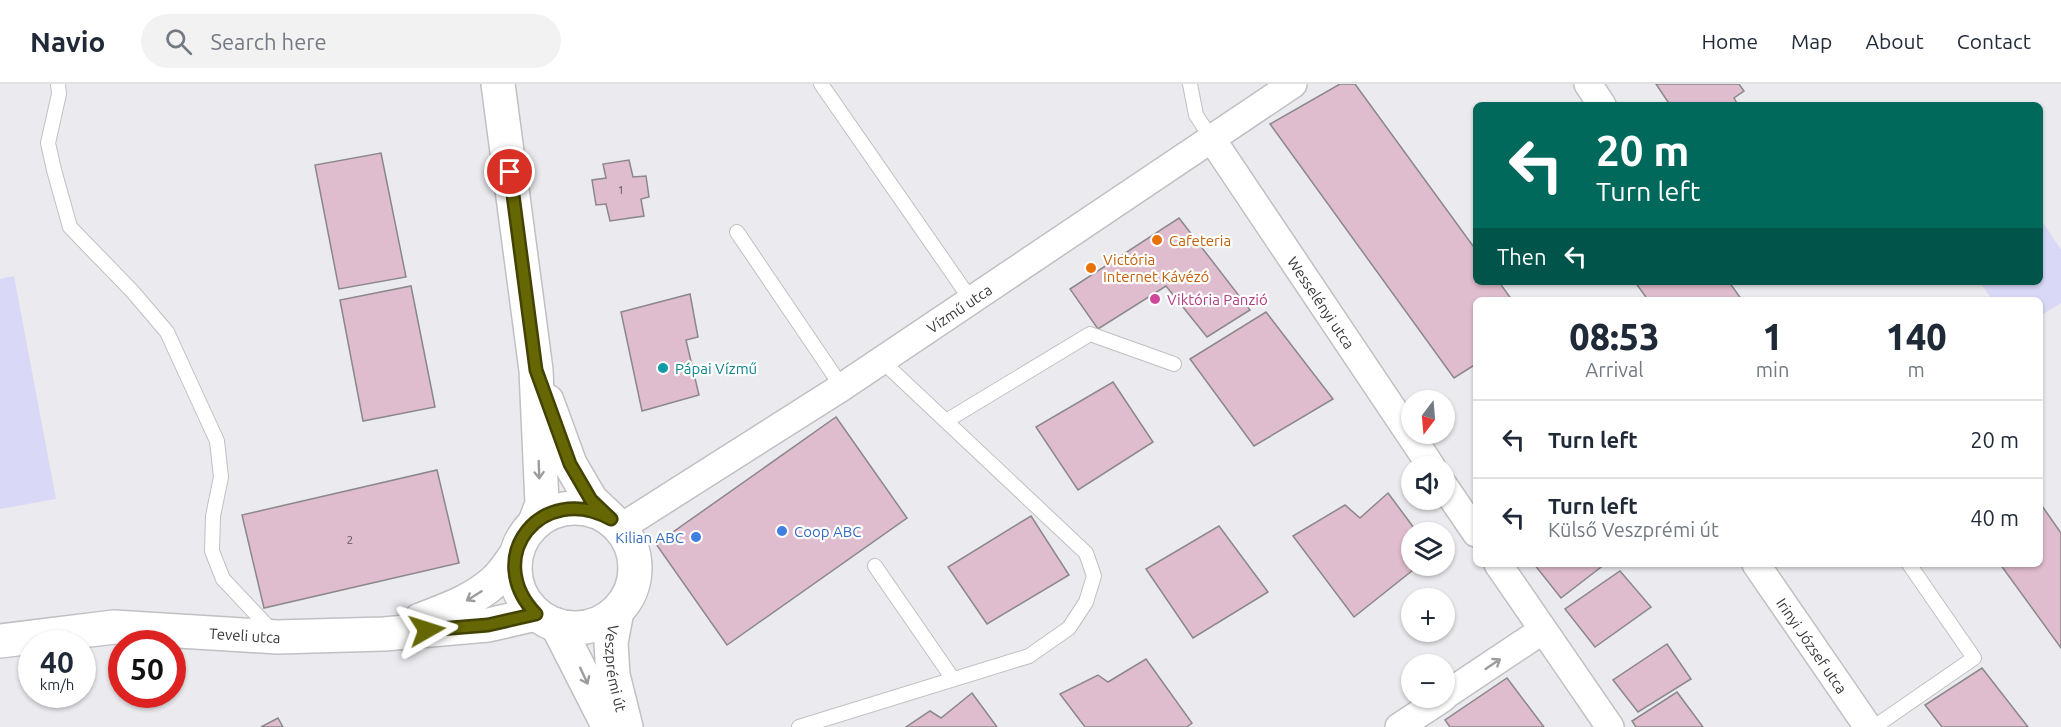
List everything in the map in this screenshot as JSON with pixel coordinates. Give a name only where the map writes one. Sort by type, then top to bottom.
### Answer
[{"type":"main road","points":[[498,84],[536,370],[542,504],[535,522]]},
{"type":"main road","points":[[536,370],[570,464],[591,500],[615,524],[628,538],[635,564],[631,589],[625,601],[609,618],[589,626],[568,628],[547,620],[520,594],[516,582],[515,556],[526,531],[535,522],[546,514],[573,507],[587,509],[615,524]]},
{"type":"main road","name":"Teveli utca","points":[[384,634],[467,600],[496,580],[515,556]]},
{"type":"main road","name":"Veszprémi út","points":[[617,611],[611,643],[613,675],[626,727]]},
{"type":"main road","name":"Teveli utca","points":[[0,641],[114,627],[277,636],[384,634],[547,620]]},
{"type":"main road","name":"Veszprémi út","points":[[547,620],[609,727]]},
{"type":"street","name":"Vízmű utca","points":[[615,524],[842,387],[1293,84]]},
{"type":"street","points":[[1588,84],[1600,102]]},
{"type":"street","name":"Wesselényi utca","points":[[1211,138],[1424,456]]},
{"type":"street","points":[[1455,498],[1472,517]]},
{"type":"street","points":[[1500,567],[1610,727]]},
{"type":"street","name":"Irinyi József utca","points":[[1758,567],[1868,727]]},
{"type":"street","points":[[1455,690],[1543,630]]},
{"type":"street","points":[[1399,727],[1428,708]]},
{"type":"lane","points":[[57,84],[59,94],[48,143],[70,227],[132,291],[167,332],[217,441],[221,477],[213,516],[212,551],[223,579],[277,636]]},
{"type":"lane","points":[[821,84],[971,300]]},
{"type":"lane","points":[[1190,84],[1196,115],[1211,138]]},
{"type":"lane","points":[[736,232],[842,387]]},
{"type":"lane","points":[[946,421],[1090,334],[1174,364]]},
{"type":"lane","points":[[799,727],[1029,656],[1069,628],[1086,602],[1094,576],[1086,553],[881,360]]},
{"type":"lane","points":[[875,566],[953,679]]},
{"type":"lane","points":[[1874,727],[1974,658],[1911,567]]},
{"type":"shaded area","points":[[2043,223],[2061,250],[2061,303],[2043,314],[2043,297],[1990,297],[1982,285],[2043,285]]},
{"type":"shaded area","points":[[14,276],[56,499],[0,509],[0,279]]},
{"type":"building","points":[[1340,84],[1355,84],[1473,246],[1473,285],[1501,285],[1510,297],[1473,297],[1473,366],[1454,378],[1270,124]]},
{"type":"building","points":[[1656,84],[1739,84],[1744,91],[1734,98],[1736,102],[1668,102]]},
{"type":"building","points":[[381,153],[406,277],[339,289],[315,165]]},
{"type":"building","points":[[629,160],[633,177],[646,176],[649,197],[641,199],[644,216],[610,221],[606,204],[596,205],[592,180],[606,178],[603,164]]},
{"type":"building","points":[[1179,218],[1250,310],[1207,337],[1166,286],[1098,329],[1070,289]]},
{"type":"building","points":[[1637,285],[1731,285],[1740,297],[1646,297]]},
{"type":"building","points":[[411,286],[435,407],[363,421],[340,300]]},
{"type":"building","name":"Pápai Vízmű","points":[[690,294],[698,337],[686,340],[699,395],[642,411],[621,312]]},
{"type":"building","points":[[1266,312],[1333,399],[1254,446],[1190,359]]},
{"type":"building","points":[[1113,382],[1153,442],[1078,490],[1036,427]]},
{"type":"building","name":"Coop ABC","points":[[836,417],[907,518],[727,645],[656,544]]},
{"type":"building","points":[[437,470],[459,563],[264,608],[242,515]]},
{"type":"building","points":[[1388,493],[1410,522],[1401,522],[1401,576],[1405,576],[1354,617],[1293,536],[1345,505],[1360,518]]},
{"type":"building","points":[[2043,507],[2061,533],[2061,648],[2002,567],[2043,567]]},
{"type":"building","points":[[1031,516],[1069,575],[987,624],[948,567]]},
{"type":"building","points":[[1219,526],[1268,592],[1193,638],[1146,569]]},
{"type":"building","points":[[1536,567],[1601,567],[1561,598]]},
{"type":"building","points":[[1620,571],[1651,607],[1595,647],[1565,609]]},
{"type":"building","points":[[1667,644],[1691,679],[1638,712],[1613,680]]},
{"type":"building","points":[[1146,659],[1192,723],[1187,727],[1085,727],[1060,694],[1098,675],[1108,682]]},
{"type":"building","points":[[1982,668],[2028,727],[1942,727],[1925,705]]},
{"type":"building","points":[[1507,678],[1544,727],[1450,727],[1445,720]]},
{"type":"building","points":[[1677,692],[1703,727],[1636,727],[1632,721]]},
{"type":"building","points":[[972,693],[997,727],[906,727],[930,711],[941,718]]},
{"type":"building","points":[[278,718],[283,727],[261,727]]},
{"type":"place","name":"Cafeteria","points":[[1157,240]]},
{"type":"place","name":"Victória Internet Kávézó","points":[[1091,268]]},
{"type":"place","name":"Viktória Panzió","points":[[1155,299]]},
{"type":"place","name":"Pápai Vízmű","points":[[663,368]]},
{"type":"place","name":"Coop ABC","points":[[782,531]]},
{"type":"place","name":"Kilian ABC","points":[[696,537]]},
{"type":"route","points":[[427,630],[488,625],[536,614],[520,594],[514,569],[519,543],[526,531],[546,514],[573,507],[587,509],[611,519],[591,500],[570,464],[536,370],[510,172]]}]
